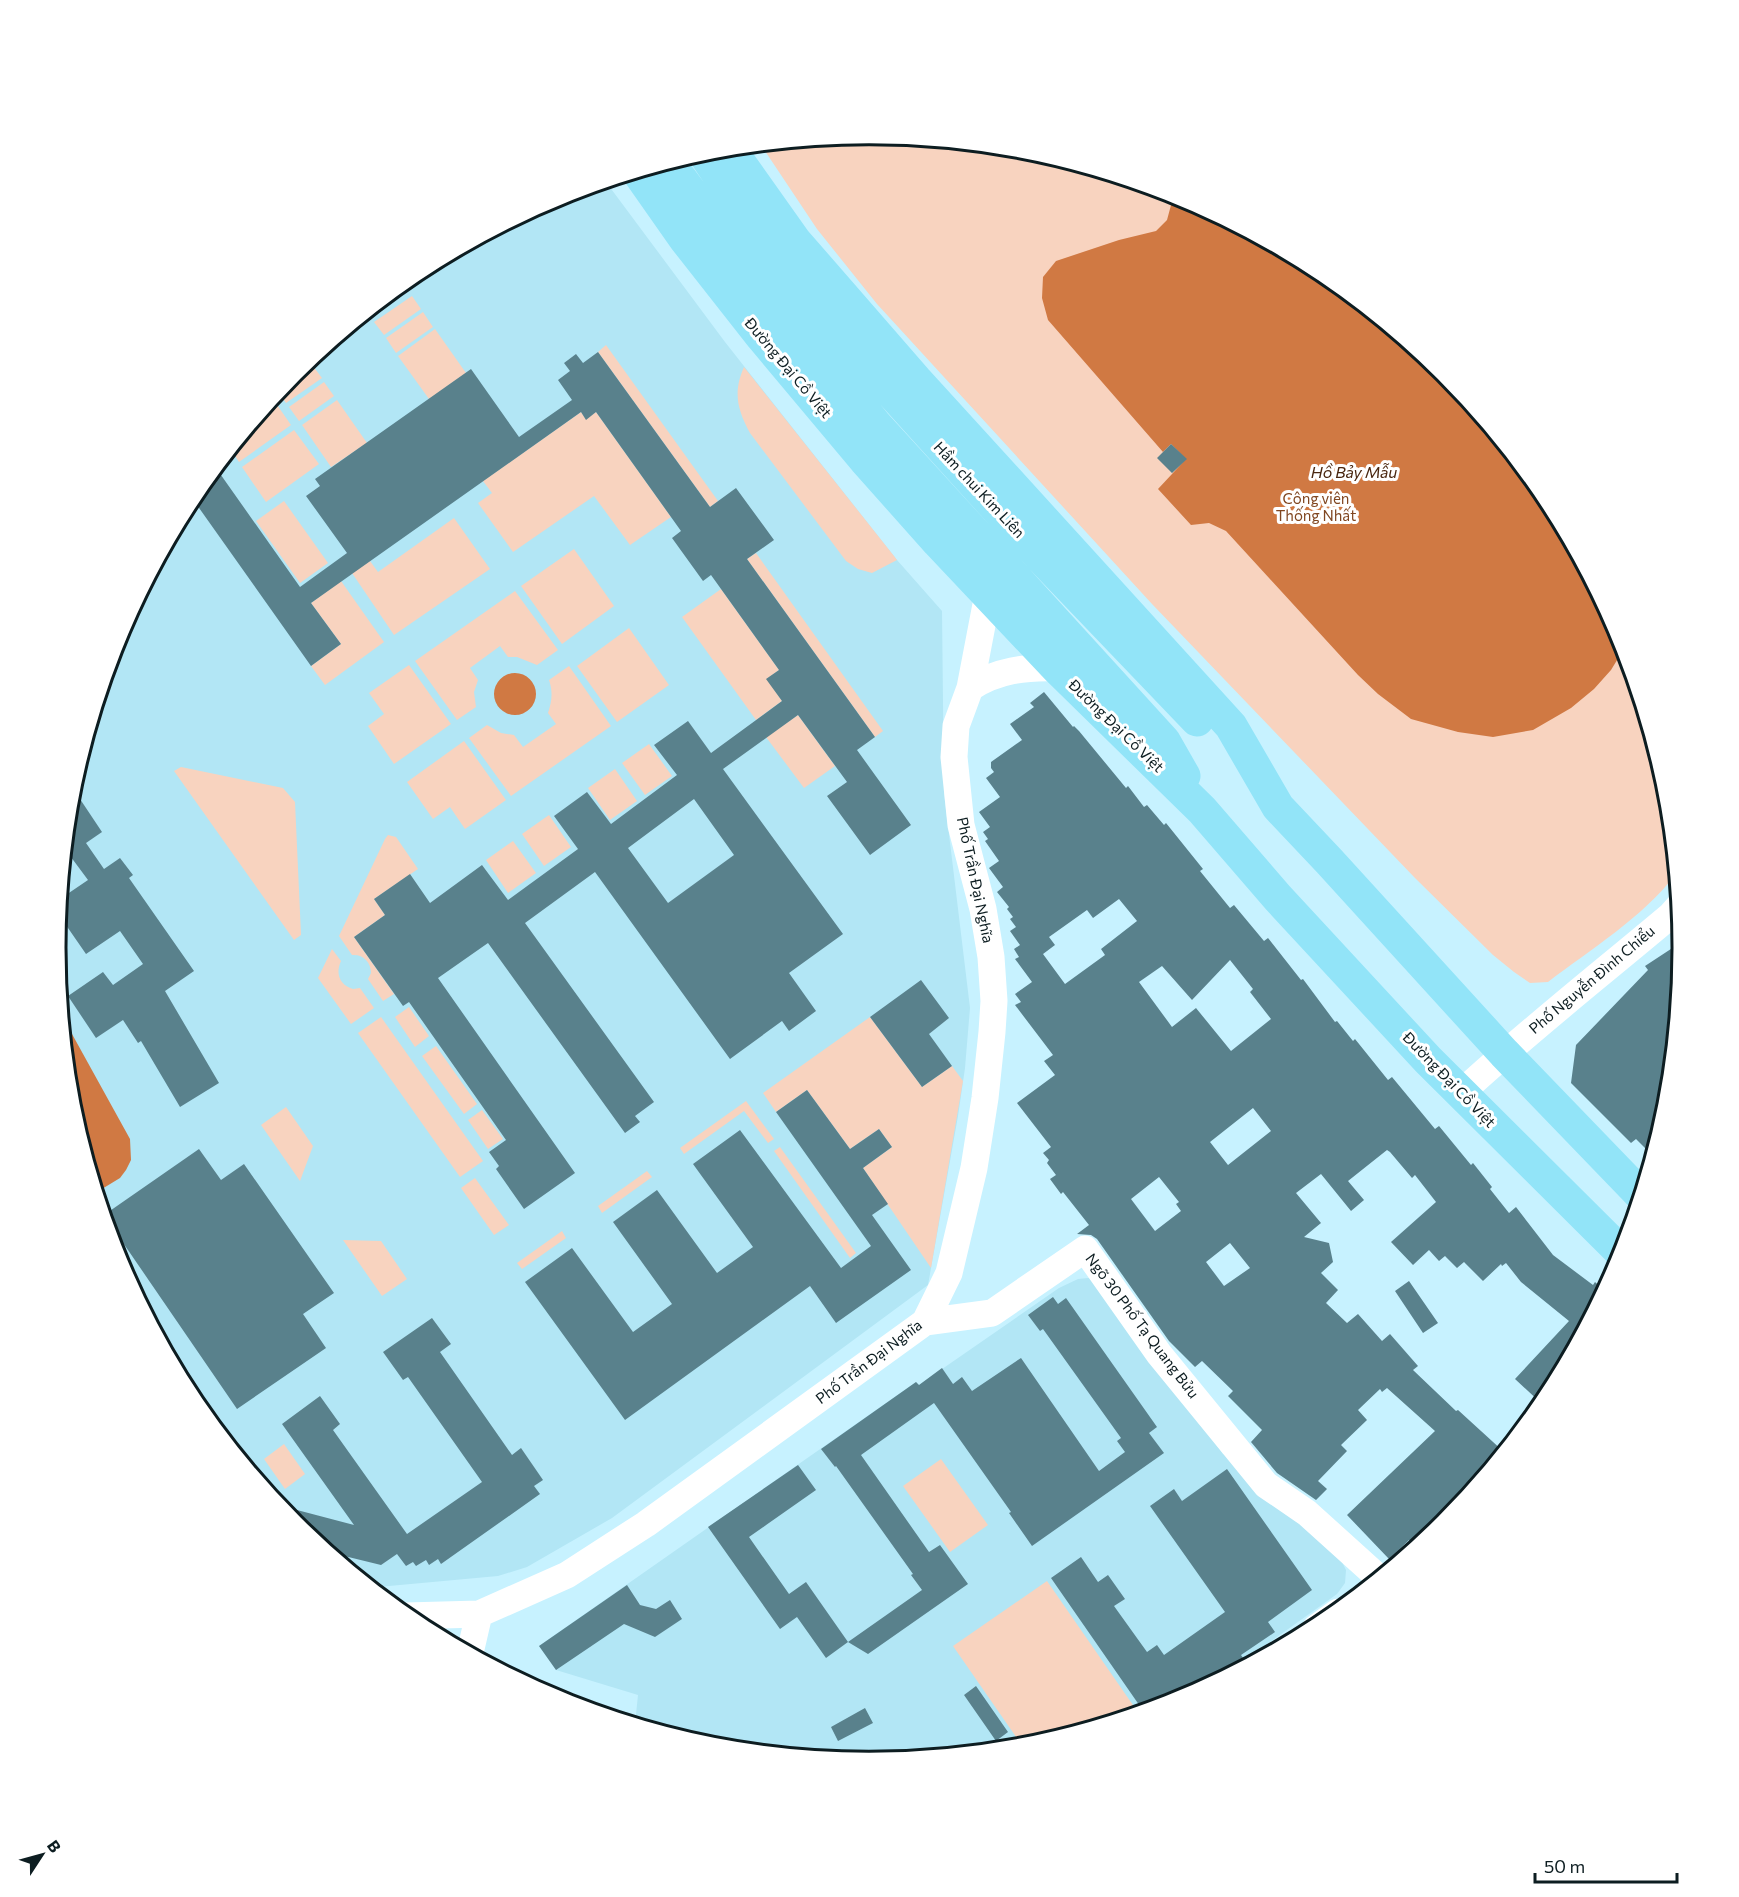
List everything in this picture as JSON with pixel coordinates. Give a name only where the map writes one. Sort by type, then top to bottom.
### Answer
[{"type":"main road","points":[[735,157],[802,249],[923,388],[1231,726],[1278,807],[1504,1053],[1636,1189]]},
{"type":"main road","name":"Hầm chui Kim Liên","points":[[709,161],[777,260],[850,348],[1039,555],[1278,807]]},
{"type":"main road","points":[[674,169],[752,275],[875,424],[1164,741],[1202,810]]},
{"type":"main road","name":"Đường Đại Cồ Việt","points":[[642,178],[762,337],[865,460],[1057,668],[1202,810],[1278,898],[1460,1094],[1615,1247]]},
{"type":"street","name":"Phố Trần Đại Nghĩa","points":[[421,1616],[479,1614],[567,1575],[646,1524],[925,1322],[949,1273],[971,1179],[985,1098],[992,1032],[994,1000],[991,957],[983,909],[961,825],[954,757],[956,726],[970,688],[988,594]]},
{"type":"street","points":[[970,688],[982,680],[1006,672],[1030,667],[1057,668]]},
{"type":"street","name":"Phố Nguyễn Đình Chiểu","points":[[1460,1094],[1504,1053],[1672,914]]},
{"type":"street","name":"Ngõ 30 Phố Tạ Quang Bửu","points":[[925,1322],[992,1312],[1084,1249],[1159,1354],[1266,1485],[1307,1513],[1374,1574]]},
{"type":"street","points":[[472,1646],[479,1614]]},
{"type":"shaded area","points":[[611,188],[725,342],[897,560],[942,611],[944,793],[970,1008],[958,1116],[928,1285],[612,1518],[527,1567],[498,1576],[381,1587],[301,1517],[232,1438],[201,1395],[149,1304],[127,1256],[93,1156],[81,1105],[68,1001],[66,948],[68,896],[81,792],[93,741],[127,641],[174,547],[201,502],[232,459],[301,380],[380,311],[423,280],[514,228],[562,206]]},
{"type":"shaded area","points":[[1078,1279],[1096,1279],[1103,1284],[1223,1454],[1233,1457],[1302,1519],[1340,1558],[1346,1570],[1345,1583],[1337,1594],[1255,1653],[1177,1691],[1077,1725],[1026,1737],[974,1745],[870,1752],[817,1750],[713,1737],[636,1717],[638,1695],[556,1670],[539,1646],[916,1382],[919,1385],[1059,1288]]},
{"type":"green space","name":"Công viên Thống Nhất","points":[[870,145],[974,152],[1026,160],[1077,172],[1177,206],[1271,253],[1316,280],[1359,311],[1438,380],[1474,419],[1538,502],[1565,547],[1612,641],[1646,741],[1658,792],[1670,882],[1632,919],[1548,982],[1530,983],[1514,972],[1493,955],[1415,878],[1152,604],[877,304],[817,229],[766,152]]},
{"type":"green space","points":[[412,296],[421,309],[384,335],[374,322]]},
{"type":"green space","points":[[423,312],[433,327],[396,353],[386,338]]},
{"type":"green space","points":[[435,329],[466,373],[429,399],[398,356]]},
{"type":"green space","points":[[606,345],[718,501],[710,507],[598,352]]},
{"type":"green space","points":[[744,367],[897,560],[872,573],[858,569],[846,561],[750,433],[738,400],[738,384]]},
{"type":"green space","points":[[314,368],[322,378],[286,403],[283,399]]},
{"type":"green space","points":[[324,382],[334,396],[299,421],[289,407]]},
{"type":"green space","points":[[337,400],[367,443],[331,467],[302,425]]},
{"type":"green space","points":[[277,405],[291,425],[239,462],[235,456]]},
{"type":"green space","points":[[581,412],[586,419],[596,412],[671,517],[630,545],[594,496],[513,552],[478,503],[492,493],[483,481]]},
{"type":"green space","points":[[294,430],[319,464],[266,502],[242,467]]},
{"type":"green space","points":[[284,501],[328,563],[300,583],[256,521]]},
{"type":"green space","points":[[454,518],[490,569],[394,635],[352,573],[370,561],[378,572]]},
{"type":"green space","points":[[574,549],[614,606],[562,644],[521,586]]},
{"type":"green space","points":[[756,553],[883,731],[875,737],[747,559]]},
{"type":"green space","points":[[341,581],[384,642],[325,685],[311,666],[341,644],[311,603]]},
{"type":"green space","points":[[721,589],[779,670],[767,679],[782,701],[756,720],[682,617]]},
{"type":"green space","points":[[515,591],[558,650],[537,665],[517,657],[508,657],[500,646],[470,668],[478,680],[474,692],[476,707],[457,720],[415,661]]},
{"type":"green space","points":[[629,628],[669,685],[617,722],[577,666]]},
{"type":"green space","points":[[409,665],[451,724],[394,764],[368,726],[384,714],[369,693]]},
{"type":"green space","points":[[569,666],[611,726],[511,796],[469,738],[487,725],[501,733],[514,735],[523,747],[556,724],[548,713],[552,696],[549,680]]},
{"type":"green space","points":[[798,715],[835,766],[804,788],[766,737]]},
{"type":"green space","points":[[464,741],[506,800],[465,829],[450,807],[433,819],[407,782]]},
{"type":"green space","points":[[649,744],[672,776],[645,795],[622,763]]},
{"type":"green space","points":[[181,767],[283,788],[295,802],[301,935],[294,940],[174,771]]},
{"type":"green space","points":[[615,769],[637,801],[610,820],[588,788]]},
{"type":"green space","points":[[549,815],[571,847],[544,866],[522,834]]},
{"type":"green space","points":[[388,835],[396,837],[418,869],[374,899],[385,915],[354,937],[394,994],[383,1001],[368,979],[371,969],[368,962],[363,957],[352,955],[339,936]]},
{"type":"green space","points":[[513,841],[536,873],[508,893],[486,860]]},
{"type":"green space","points":[[332,949],[341,961],[339,975],[342,982],[353,989],[360,988],[374,1008],[351,1024],[318,978]]},
{"type":"green space","points":[[409,1007],[429,1036],[415,1047],[395,1017]]},
{"type":"green space","points":[[381,1017],[483,1161],[460,1177],[358,1033]]},
{"type":"green space","points":[[870,1017],[922,1087],[952,1066],[963,1081],[931,1268],[863,1168],[892,1147],[879,1129],[850,1149],[807,1090],[776,1112],[763,1093]]},
{"type":"green space","points":[[436,1046],[477,1104],[464,1114],[422,1056]]},
{"type":"green space","points":[[746,1101],[774,1139],[768,1143],[744,1111],[684,1154],[680,1148]]},
{"type":"green space","points":[[286,1107],[313,1146],[300,1181],[261,1125]]},
{"type":"green space","points":[[482,1110],[503,1139],[488,1149],[468,1120]]},
{"type":"green space","points":[[780,1147],[856,1253],[850,1258],[774,1151]]},
{"type":"green space","points":[[647,1171],[652,1177],[602,1213],[598,1206]]},
{"type":"green space","points":[[475,1178],[509,1225],[494,1235],[461,1188]]},
{"type":"green space","points":[[562,1231],[566,1238],[522,1269],[517,1263]]},
{"type":"green space","points":[[343,1240],[381,1241],[407,1279],[382,1296]]},
{"type":"green space","points":[[284,1444],[305,1474],[285,1489],[264,1459]]},
{"type":"green space","points":[[941,1459],[988,1525],[950,1552],[903,1486]]},
{"type":"green space","points":[[1047,1581],[1134,1707],[1077,1725],[1017,1738],[953,1646]]},
{"type":"water","name":"Hồ Bảy Mẫu","points":[[1171,204],[1177,206],[1225,228],[1316,280],[1399,344],[1438,380],[1474,419],[1538,502],[1590,593],[1612,641],[1618,658],[1594,689],[1571,708],[1533,730],[1493,737],[1458,732],[1411,719],[1378,694],[1358,675],[1226,531],[1209,523],[1191,525],[1158,489],[1186,459],[1171,444],[1163,452],[1048,320],[1042,298],[1043,277],[1056,261],[1119,240],[1156,231],[1167,220]]},
{"type":"water","points":[[515,673],[523,674],[530,679],[535,686],[535,702],[530,709],[523,714],[515,715],[507,714],[500,709],[495,702],[494,694],[495,686],[500,679],[507,674]]},
{"type":"water","points":[[71,1034],[130,1139],[131,1160],[120,1178],[103,1188],[81,1105]]},
{"type":"building","points":[[598,352],[710,507],[736,488],[774,540],[747,559],[875,737],[857,750],[911,825],[870,855],[827,796],[847,782],[798,715],[723,769],[843,934],[789,973],[816,1011],[789,1031],[782,1021],[730,1059],[595,872],[525,923],[654,1102],[635,1116],[640,1122],[625,1133],[488,943],[438,978],[575,1173],[524,1209],[496,1169],[499,1166],[489,1152],[506,1140],[409,1002],[403,1006],[354,937],[385,915],[374,899],[410,874],[430,903],[482,865],[508,900],[578,849],[554,816],[587,792],[611,824],[677,775],[654,745],[688,721],[711,753],[782,701],[766,679],[779,670],[711,575],[703,581],[672,538],[681,531],[596,412],[586,420],[581,412],[311,603],[341,644],[311,666],[198,507],[221,475],[300,587],[347,553],[306,496],[320,486],[315,479],[471,369],[519,437],[572,400],[558,380],[570,371],[564,363],[576,354],[583,363]],"holes":[[[694,799],[734,855],[668,903],[628,848]]]},
{"type":"building","points":[[1171,444],[1187,459],[1172,473],[1157,458]]},
{"type":"building","points":[[1044,692],[1126,788],[1128,786],[1144,807],[1147,805],[1164,825],[1166,823],[1203,869],[1200,871],[1230,908],[1234,905],[1264,941],[1268,938],[1335,1022],[1337,1021],[1353,1041],[1355,1039],[1388,1080],[1392,1077],[1435,1129],[1439,1126],[1471,1165],[1473,1163],[1509,1213],[1516,1207],[1553,1255],[1593,1285],[1595,1282],[1599,1285],[1565,1350],[1536,1398],[1515,1379],[1569,1321],[1521,1282],[1506,1263],[1502,1266],[1501,1264],[1483,1281],[1464,1262],[1457,1268],[1445,1256],[1439,1261],[1429,1250],[1413,1265],[1391,1242],[1436,1202],[1415,1175],[1412,1178],[1390,1152],[1387,1150],[1348,1181],[1364,1200],[1351,1211],[1321,1174],[1296,1193],[1321,1223],[1304,1237],[1329,1243],[1333,1262],[1321,1273],[1338,1290],[1326,1303],[1347,1323],[1358,1314],[1382,1341],[1390,1334],[1418,1366],[1413,1370],[1499,1448],[1438,1517],[1389,1559],[1347,1515],[1435,1431],[1387,1388],[1382,1392],[1380,1389],[1358,1410],[1367,1420],[1341,1445],[1347,1451],[1318,1481],[1327,1489],[1316,1500],[1277,1473],[1251,1442],[1262,1430],[1228,1396],[1233,1391],[1202,1361],[1195,1367],[1169,1341],[1097,1239],[1091,1235],[1077,1234],[1089,1225],[1050,1179],[1056,1175],[1043,1153],[1051,1147],[1017,1103],[1055,1075],[1044,1061],[1053,1055],[1015,1005],[1021,1002],[1015,994],[1032,982],[1015,959],[1019,957],[1014,949],[1020,945],[1010,931],[1016,927],[1010,919],[1013,917],[1007,909],[1009,907],[997,892],[1003,887],[989,868],[999,861],[985,841],[988,839],[983,832],[990,827],[979,812],[1000,797],[986,778],[994,772],[991,762],[1022,740],[1010,724],[1034,707],[1030,703]],"holes":[[[1119,899],[1137,921],[1101,949],[1105,955],[1065,984],[1043,954],[1055,945],[1049,937],[1087,910],[1093,918]],[[1230,960],[1253,989],[1250,992],[1271,1019],[1231,1051],[1196,1008],[1172,1027],[1139,982],[1162,966],[1192,1000]],[[1253,1108],[1271,1131],[1228,1165],[1210,1142]],[[1159,1177],[1179,1202],[1176,1204],[1181,1211],[1155,1231],[1131,1199]],[[1230,1243],[1250,1268],[1224,1286],[1206,1262]]]},
{"type":"building","points":[[80,799],[102,832],[86,843],[104,869],[120,858],[133,875],[129,878],[194,971],[165,991],[219,1083],[180,1107],[141,1041],[138,1043],[123,1020],[96,1038],[68,996],[103,972],[113,985],[143,964],[120,931],[86,954],[67,926],[68,893],[88,880],[72,858]]},
{"type":"building","points":[[1673,948],[1666,1053],[1658,1105],[1647,1150],[1636,1139],[1631,1143],[1571,1083],[1576,1045],[1648,970],[1645,966]]},
{"type":"building","points":[[921,980],[949,1018],[929,1034],[952,1066],[922,1087],[870,1017]]},
{"type":"building","points":[[807,1090],[850,1149],[879,1129],[892,1147],[863,1168],[888,1204],[872,1215],[911,1270],[836,1323],[810,1286],[625,1420],[525,1282],[572,1248],[633,1332],[672,1304],[613,1222],[657,1190],[717,1273],[753,1247],[693,1164],[740,1130],[841,1268],[871,1246],[776,1112]]},
{"type":"building","points":[[199,1149],[221,1180],[244,1164],[334,1293],[303,1314],[326,1348],[237,1409],[121,1240],[110,1211]]},
{"type":"building","points":[[1409,1281],[1438,1323],[1423,1333],[1395,1291]]},
{"type":"building","points":[[1053,1297],[1058,1304],[1066,1298],[1157,1427],[1149,1433],[1164,1453],[1032,1546],[1009,1513],[1011,1512],[934,1403],[861,1455],[929,1552],[940,1545],[968,1584],[868,1654],[848,1642],[922,1590],[836,1466],[821,1449],[916,1382],[919,1385],[942,1368],[953,1384],[962,1377],[972,1391],[1021,1358],[1099,1471],[1125,1452],[1117,1441],[1121,1438],[1043,1329],[1040,1331],[1028,1315]]},
{"type":"building","points":[[432,1318],[451,1344],[440,1352],[512,1455],[521,1448],[543,1480],[534,1486],[540,1494],[441,1564],[438,1559],[429,1565],[426,1560],[416,1566],[413,1562],[406,1566],[397,1554],[381,1565],[343,1556],[294,1509],[354,1525],[282,1424],[320,1396],[340,1424],[333,1430],[407,1534],[482,1482],[408,1377],[403,1380],[383,1352]]},
{"type":"building","points":[[798,1465],[816,1490],[749,1537],[789,1594],[806,1582],[848,1642],[826,1658],[797,1617],[780,1629],[708,1527]]},
{"type":"building","points":[[1227,1469],[1312,1590],[1268,1622],[1275,1632],[1241,1655],[1244,1659],[1177,1691],[1139,1705],[1051,1578],[1081,1557],[1098,1582],[1108,1575],[1125,1599],[1114,1606],[1147,1652],[1157,1645],[1164,1655],[1225,1612],[1150,1506],[1174,1489],[1182,1501]]},
{"type":"building","points":[[627,1585],[640,1605],[656,1609],[670,1600],[682,1619],[655,1637],[624,1624],[556,1670],[539,1646]]},
{"type":"building","points":[[976,1686],[1008,1732],[996,1741],[964,1695]]},
{"type":"building","points":[[865,1708],[873,1723],[838,1741],[831,1727]]}]
